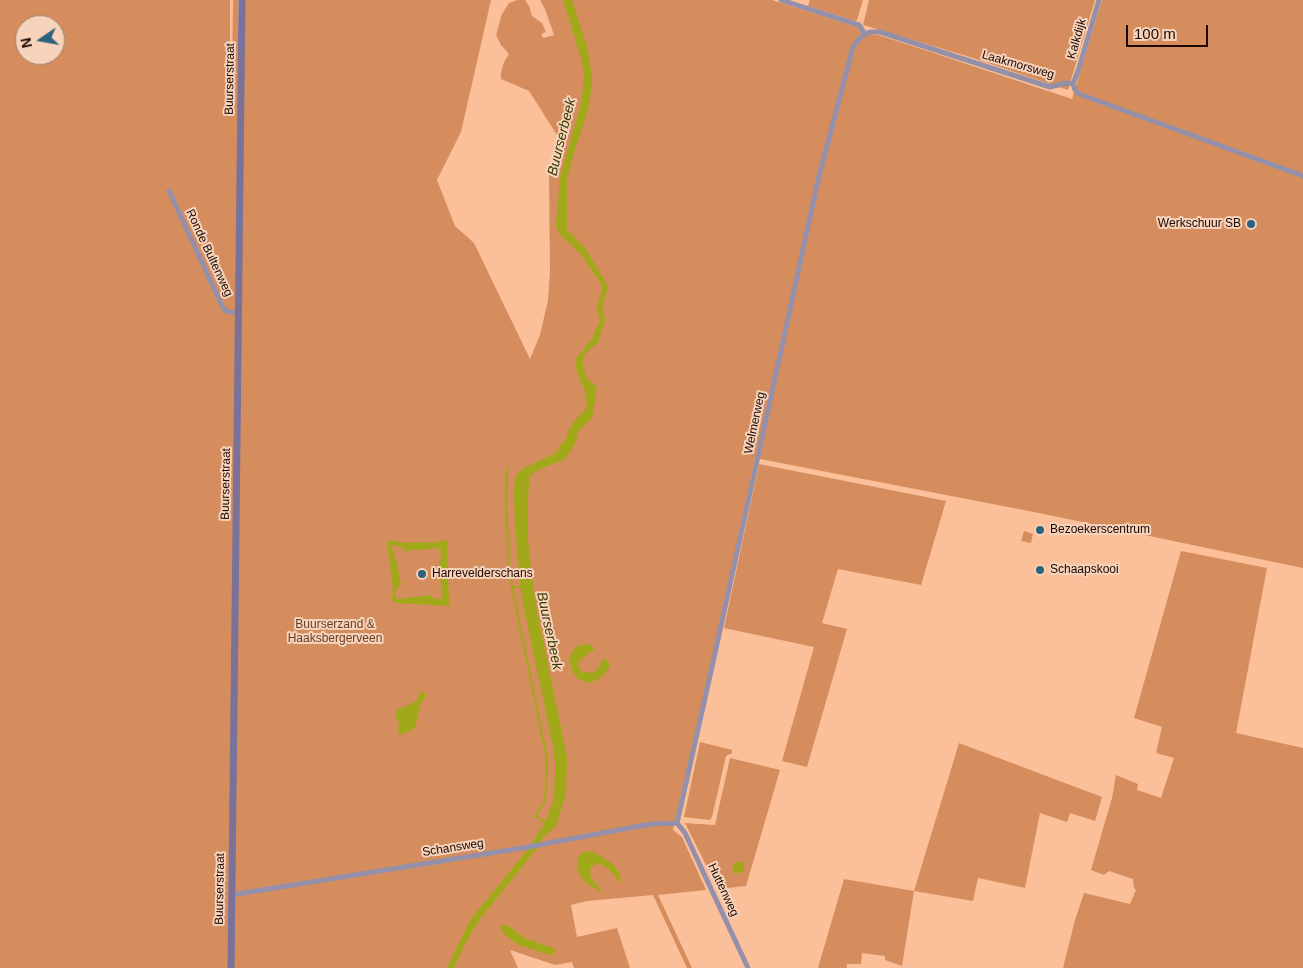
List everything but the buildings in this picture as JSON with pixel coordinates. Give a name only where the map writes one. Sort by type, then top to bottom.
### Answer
[{"type":"main road","name":"Buurserstraat","points":[[231,968],[242,0]]},
{"type":"street","points":[[781,0],[858,25],[865,34]]},
{"type":"street","name":"Kalkdijk","points":[[1073,84],[1099,0]]},
{"type":"street","name":"Laakmorsweg","points":[[865,34],[880,32],[1050,87],[1066,83],[1073,84]]},
{"type":"street","name":"Welmerweg","points":[[677,823],[819,176],[853,47],[865,34]]},
{"type":"street","points":[[1073,84],[1079,94],[1303,176]]},
{"type":"street","name":"Ronde Bultenweg","points":[[169,191],[223,308],[226,311],[239,313]]},
{"type":"street","name":"Schansweg","points":[[231,896],[556,842],[651,824],[677,823]]},
{"type":"street","name":"Huttenweg","points":[[677,823],[685,833],[748,968]]},
{"type":"green space","name":"Buurserzand & Haaksbergerveen","points":[[0,0],[230,0],[230,73],[243,74],[245,0],[491,0],[461,132],[437,180],[455,226],[474,243],[530,359],[540,335],[548,300],[550,271],[549,174],[558,139],[529,91],[501,79],[504,62],[509,54],[501,45],[496,35],[502,14],[509,3],[525,0],[532,16],[542,23],[546,32],[541,34],[543,38],[554,35],[540,0],[772,0],[1072,99],[1102,0],[1303,0],[1303,568],[1039,513],[755,458],[673,830],[682,837],[706,890],[658,895],[692,968],[687,968],[653,895],[587,901],[571,905],[577,937],[617,928],[630,968],[574,968],[572,962],[555,965],[510,950],[518,968],[0,968]]},
{"type":"green space","points":[[233,0],[238,0],[238,73],[232,72]]},
{"type":"green space","points":[[810,0],[863,0],[857,20],[855,21],[808,6]]},
{"type":"green space","points":[[869,0],[1095,0],[1068,90],[973,58],[863,25]]},
{"type":"green space","points":[[759,464],[946,501],[921,585],[838,569],[822,623],[847,629],[807,767],[782,761],[814,647],[724,628]]},
{"type":"green space","points":[[1024,531],[1033,534],[1031,543],[1021,541]]},
{"type":"green space","points":[[1181,551],[1267,568],[1236,733],[1303,748],[1303,968],[1063,968],[1084,893],[1130,904],[1136,890],[1133,879],[1109,871],[1104,875],[1091,870],[1112,798],[1116,775],[1138,784],[1137,790],[1161,798],[1174,758],[1156,753],[1162,727],[1134,718]]},
{"type":"green space","points":[[700,742],[732,750],[732,753],[726,756],[710,820],[684,817]]},
{"type":"green space","points":[[959,743],[1102,797],[1095,821],[1070,813],[1067,822],[1040,813],[1025,888],[978,878],[973,901],[914,891]]},
{"type":"green space","points":[[730,758],[780,770],[746,886],[718,889],[685,823],[715,825]]},
{"type":"green space","points":[[844,879],[914,891],[902,966],[885,960],[885,956],[862,953],[861,964],[847,964],[847,968],[818,968]]},
{"type":"shaded area","points":[[563,0],[572,0],[587,47],[592,76],[588,110],[567,179],[567,230],[585,248],[608,286],[602,307],[605,320],[598,343],[587,351],[582,361],[587,379],[597,387],[593,414],[590,420],[579,430],[576,441],[565,459],[538,470],[530,476],[528,497],[528,539],[531,570],[537,611],[567,757],[566,794],[556,826],[543,838],[539,846],[480,919],[466,942],[454,968],[447,968],[470,920],[528,849],[545,822],[554,800],[555,764],[553,747],[521,594],[514,493],[515,479],[518,473],[524,468],[556,453],[566,439],[569,429],[587,408],[585,390],[576,368],[576,359],[592,338],[600,321],[597,307],[603,287],[580,253],[559,234],[556,225],[560,177],[580,107],[584,71]]},
{"type":"shaded area","points":[[390,540],[407,543],[447,541],[449,606],[396,603],[392,600],[393,585],[387,543]],"holes":[[[391,546],[401,547],[404,551],[440,548],[441,560],[439,562],[442,599],[435,599],[431,595],[396,599],[396,590],[401,584]]]},
{"type":"shaded area","points":[[590,644],[595,649],[581,659],[578,664],[579,669],[584,672],[593,673],[597,670],[602,660],[606,659],[610,664],[601,678],[589,683],[578,679],[572,671],[570,656],[575,648],[580,645]]},
{"type":"shaded area","points":[[420,692],[427,696],[421,703],[415,728],[401,735],[398,732],[399,724],[395,715],[397,710],[417,701]]},
{"type":"shaded area","points":[[588,851],[596,853],[614,865],[620,874],[621,883],[608,869],[599,863],[591,867],[590,872],[591,877],[603,893],[584,881],[578,871],[577,862],[582,853]]},
{"type":"shaded area","points":[[740,861],[744,863],[744,869],[742,872],[734,874],[732,865]]},
{"type":"shaded area","points":[[507,925],[525,938],[555,949],[555,952],[550,955],[519,945],[502,931],[500,926]]},
{"type":"waterway","points":[[507,468],[506,501],[509,565],[512,587],[523,587]]},
{"type":"waterway","points":[[512,587],[546,754],[545,801],[535,816],[545,822]]},
{"type":"place","name":"Werkschuur SB","points":[[1251,224]]},
{"type":"place","name":"Bezoekerscentrum","points":[[1040,530]]},
{"type":"place","name":"Schaapskooi","points":[[1040,570]]},
{"type":"place","name":"Harrevelderschans","points":[[422,574]]},
{"type":"water label","name":"Buurserbeek","points":[[562,137]]},
{"type":"water label","name":"Buurserbeek","points":[[549,631]]}]
